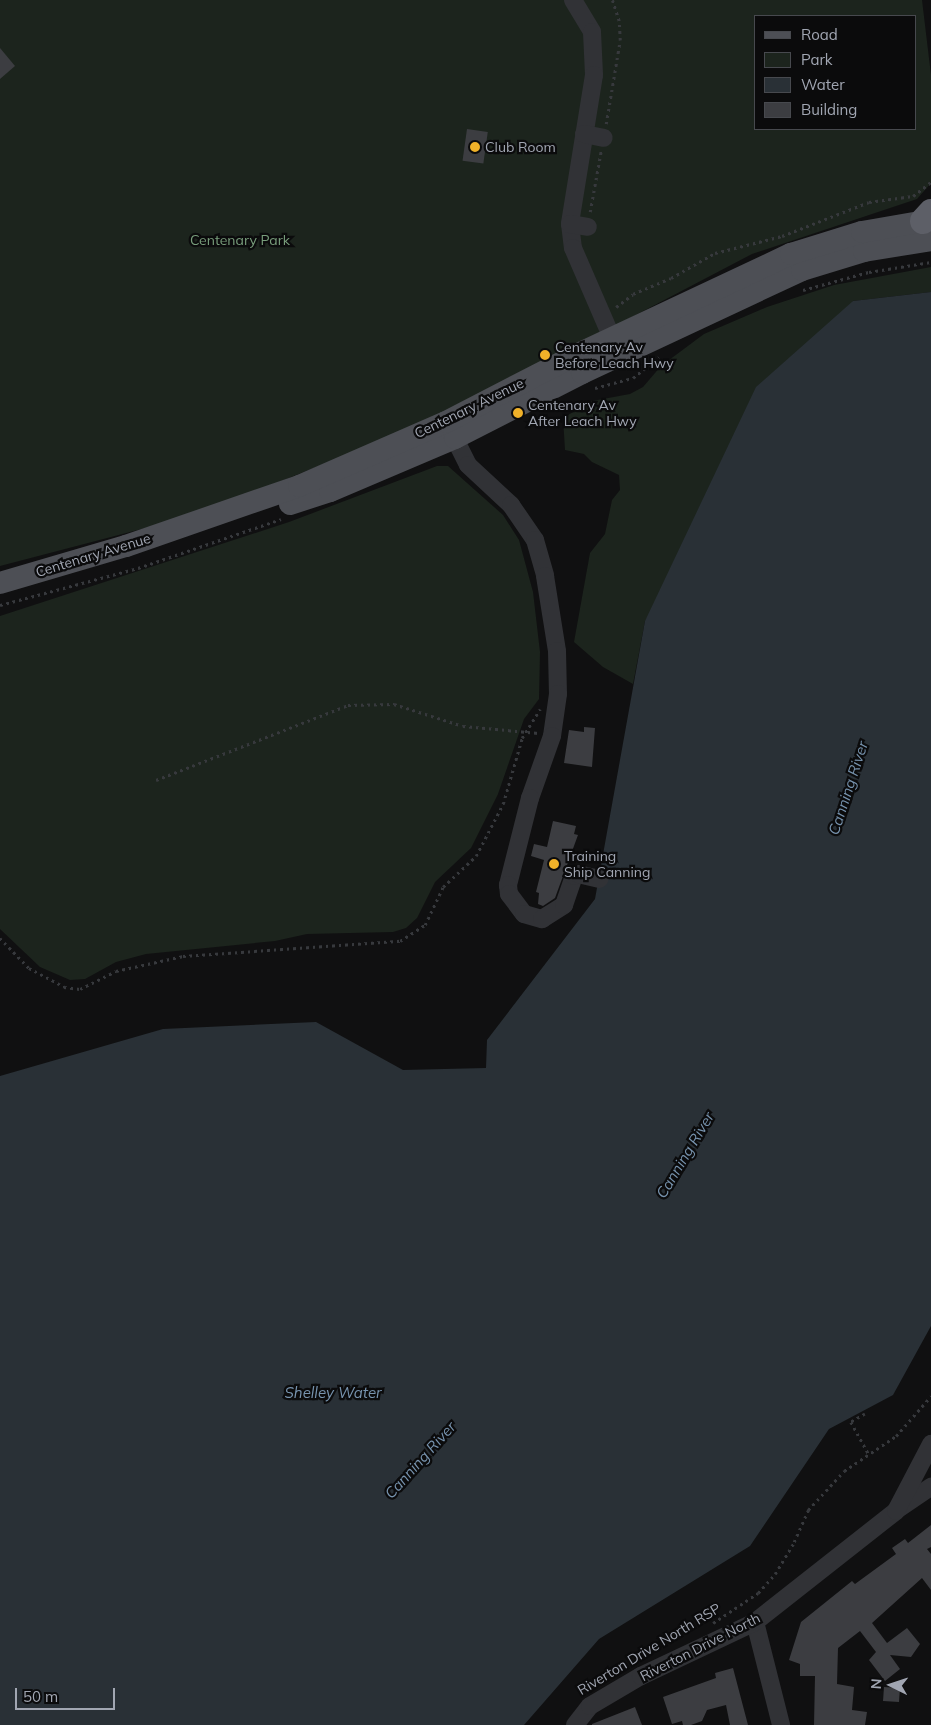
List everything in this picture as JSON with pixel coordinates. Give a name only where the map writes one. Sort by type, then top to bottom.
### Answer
[{"type":"main road","name":"Centenary Avenue","points":[[0,596],[108,566],[330,491],[450,430],[612,338],[791,254],[862,232],[929,223]]},
{"type":"main road","name":"Centenary Avenue","points":[[0,583],[126,546],[299,486],[450,430],[582,373],[802,270],[864,251],[929,223]]},
{"type":"street","points":[[573,0],[592,32],[594,74],[584,97],[584,134],[570,181],[581,226],[573,248],[608,309],[612,338]]},
{"type":"street","points":[[584,134],[603,138]]},
{"type":"street","points":[[450,430],[468,465],[511,505],[535,540],[545,576],[558,651],[558,694],[552,736],[530,798],[508,885],[509,894],[524,914],[542,919],[564,905],[574,876],[578,874],[599,879]]},
{"type":"street","name":"Riverton Drive North","points":[[896,1511],[931,1444]]},
{"type":"street","name":"Riverton Drive North","points":[[575,1725],[590,1706],[640,1676],[755,1622],[896,1511],[931,1487]]},
{"type":"street","points":[[755,1622],[781,1725]]},
{"type":"path","points":[[581,226],[603,138],[620,40],[619,21],[612,0]]},
{"type":"path","points":[[608,309],[614,311],[633,294],[671,278],[715,253],[782,236],[869,202],[913,196],[931,182]]},
{"type":"path","points":[[156,780],[348,705],[394,704],[463,726],[526,731],[552,736]]},
{"type":"path","points":[[0,938],[29,968],[64,987],[80,989],[116,971],[184,956],[400,941],[425,925],[443,887],[476,856],[502,804],[526,731],[543,704]]},
{"type":"path","name":"Riverton Drive North RSP","points":[[710,1626],[758,1592],[775,1574],[794,1542],[808,1510],[844,1471],[896,1436],[931,1396]]},
{"type":"path","points":[[865,1414],[851,1422],[869,1454]]},
{"type":"green space","name":"Centenary Park","points":[[0,0],[922,0],[931,75],[931,183],[917,199],[752,254],[443,416],[199,514],[0,566]]},
{"type":"green space","points":[[931,267],[931,292],[853,301],[645,621],[633,684],[603,667],[574,642],[590,553],[605,534],[612,500],[620,490],[619,475],[592,462],[584,454],[565,450],[563,418],[592,401],[630,394],[643,387],[661,366],[704,334],[767,307],[834,285]]},
{"type":"green space","points":[[437,466],[448,466],[503,515],[519,540],[533,592],[540,652],[539,699],[524,719],[498,794],[471,848],[435,882],[417,918],[406,928],[393,932],[307,934],[275,941],[146,954],[116,962],[85,979],[70,980],[40,967],[0,929],[0,616],[289,522]]},
{"type":"water","name":"Shelley Water","points":[[931,292],[931,1326],[893,1395],[829,1429],[750,1546],[599,1639],[524,1725],[0,1725],[0,1076],[163,1029],[316,1022],[403,1070],[486,1068],[487,1040],[595,899],[645,621],[756,387],[853,301]]},
{"type":"building","points":[[0,48],[15,66],[0,79]]},
{"type":"building","name":"Club Room","points":[[467,129],[488,132],[483,164],[463,161]]},
{"type":"building","points":[[584,727],[595,728],[592,767],[564,763],[569,730],[584,732]]},
{"type":"building","name":"Training Ship Canning","points":[[553,821],[576,826],[574,834],[578,835],[555,898],[543,906],[538,904],[539,893],[536,892],[544,860],[531,856],[534,844],[547,847]]},
{"type":"building","points":[[931,1525],[931,1547],[927,1549],[931,1554],[931,1590],[922,1578],[872,1623],[887,1643],[907,1628],[920,1644],[911,1657],[890,1655],[900,1669],[885,1681],[869,1660],[876,1652],[860,1631],[838,1648],[837,1684],[854,1687],[852,1710],[867,1712],[865,1725],[814,1725],[815,1676],[800,1676],[800,1664],[789,1660],[801,1622],[852,1581],[855,1584],[896,1554],[892,1548],[905,1539],[908,1543]]},
{"type":"building","points":[[733,1668],[748,1725],[730,1725],[726,1705],[707,1710],[702,1721],[691,1725],[683,1725],[682,1721],[672,1724],[663,1697],[716,1678],[715,1673]]},
{"type":"building","points":[[884,1687],[900,1688],[899,1702],[883,1701]]},
{"type":"building","points":[[635,1707],[642,1725],[592,1725],[592,1724]]},
{"type":"place","name":"Club Room","points":[[475,147]]},
{"type":"place","name":"Centenary Av Before Leach Hwy","points":[[545,355]]},
{"type":"place","name":"Centenary Av After Leach Hwy","points":[[518,413]]},
{"type":"place","name":"Training Ship Canning","points":[[554,864]]},
{"type":"water label","name":"Canning River","points":[[848,788]]},
{"type":"water label","name":"Canning River","points":[[685,1155]]},
{"type":"water label","name":"Canning River","points":[[420,1460]]}]
